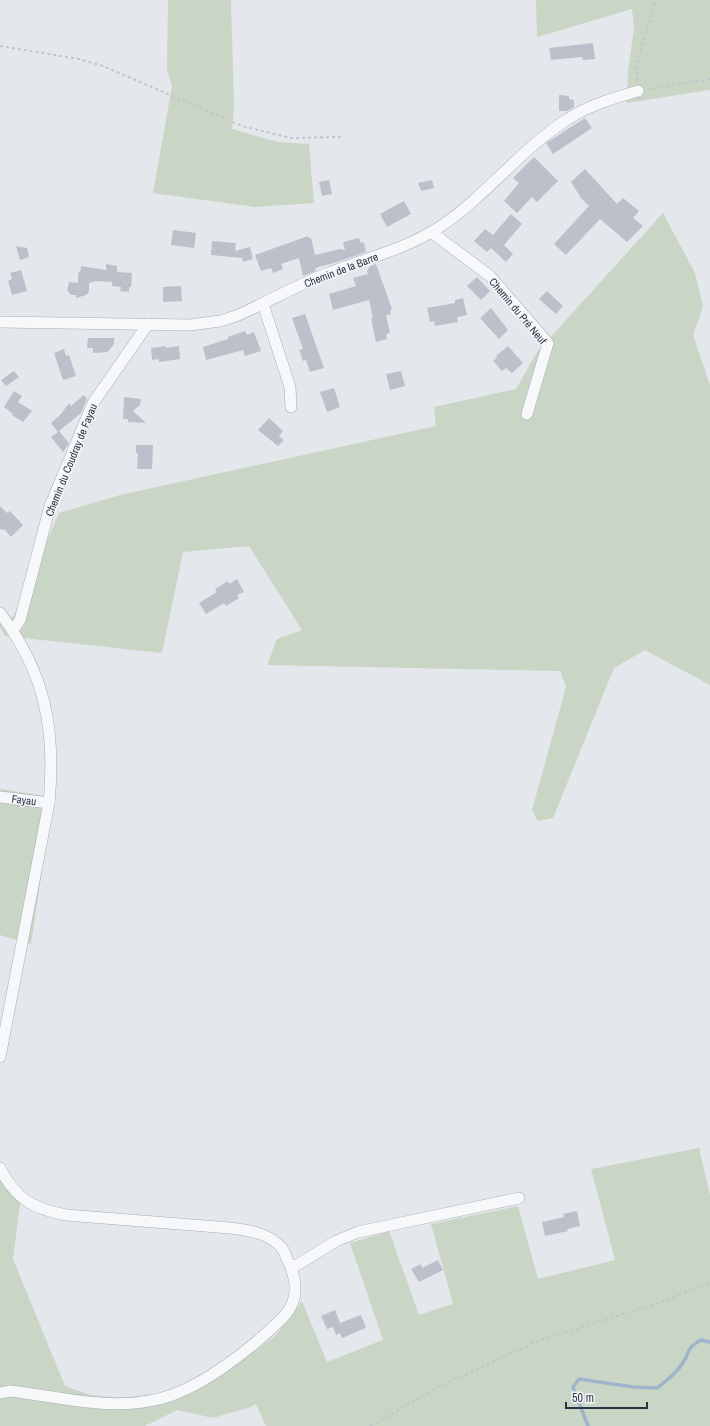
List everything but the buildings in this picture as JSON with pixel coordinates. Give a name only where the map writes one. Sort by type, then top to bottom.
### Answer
[{"type":"street","name":"Chemin de la Barre","points":[[0,322],[190,325],[220,321],[263,304],[327,274],[367,260],[431,232],[449,221],[475,201],[532,146],[568,119],[609,100],[638,91]]},
{"type":"street","name":"Chemin du Pré Neuf","points":[[431,232],[490,276],[548,344],[527,414]]},
{"type":"street","points":[[263,304],[290,387],[291,407]]},
{"type":"street","name":"Chemin du Coudray de Fayau","points":[[13,630],[20,620],[50,506],[93,403],[148,324]]},
{"type":"street","points":[[0,613],[13,630],[31,662],[45,702],[50,732],[51,756],[51,778],[48,803],[0,1057]]},
{"type":"street","name":"Fayau","points":[[0,797],[48,803]]},
{"type":"street","points":[[0,1168],[6,1180],[17,1194],[34,1206],[48,1212],[66,1215],[253,1231],[267,1237],[282,1248],[295,1278],[295,1293],[290,1308],[282,1318],[250,1348],[193,1385],[172,1395],[144,1402],[120,1404],[93,1403],[10,1391],[0,1393]]},
{"type":"street","points":[[291,1266],[297,1265],[336,1241],[358,1232],[519,1198]]},
{"type":"path","points":[[655,0],[637,64],[638,91],[710,79]]},
{"type":"path","points":[[0,46],[79,59],[103,66],[242,126],[291,138],[341,137]]},
{"type":"path","points":[[370,1426],[438,1387],[533,1344],[666,1300],[710,1283]]},
{"type":"green space","points":[[168,0],[231,0],[234,109],[232,129],[277,142],[309,144],[314,203],[255,207],[153,193],[172,86],[167,71]]},
{"type":"green space","points":[[536,0],[710,0],[710,90],[627,103],[628,72],[634,28],[632,9],[537,37]]},
{"type":"green space","points":[[663,213],[695,273],[703,307],[693,335],[710,385],[710,685],[645,650],[614,668],[553,818],[538,821],[532,810],[566,687],[560,671],[267,665],[277,639],[302,630],[249,546],[183,552],[162,653],[5,636],[0,624],[14,616],[59,513],[120,495],[436,426],[434,407],[516,389],[537,352]]},
{"type":"green space","points":[[0,789],[53,797],[31,944],[0,935]]},
{"type":"green space","points":[[699,1148],[710,1195],[710,1426],[266,1426],[256,1404],[251,1407],[213,1418],[177,1410],[145,1426],[0,1426],[0,1172],[20,1204],[13,1259],[65,1386],[91,1395],[121,1398],[169,1392],[223,1374],[275,1336],[302,1301],[327,1362],[383,1340],[350,1243],[389,1231],[419,1315],[453,1304],[431,1224],[518,1206],[538,1279],[615,1260],[591,1169]]},
{"type":"waterway","points":[[588,1426],[573,1387],[579,1379],[633,1387],[657,1388],[677,1371],[685,1360],[689,1351],[696,1343],[701,1340],[710,1342]]}]
